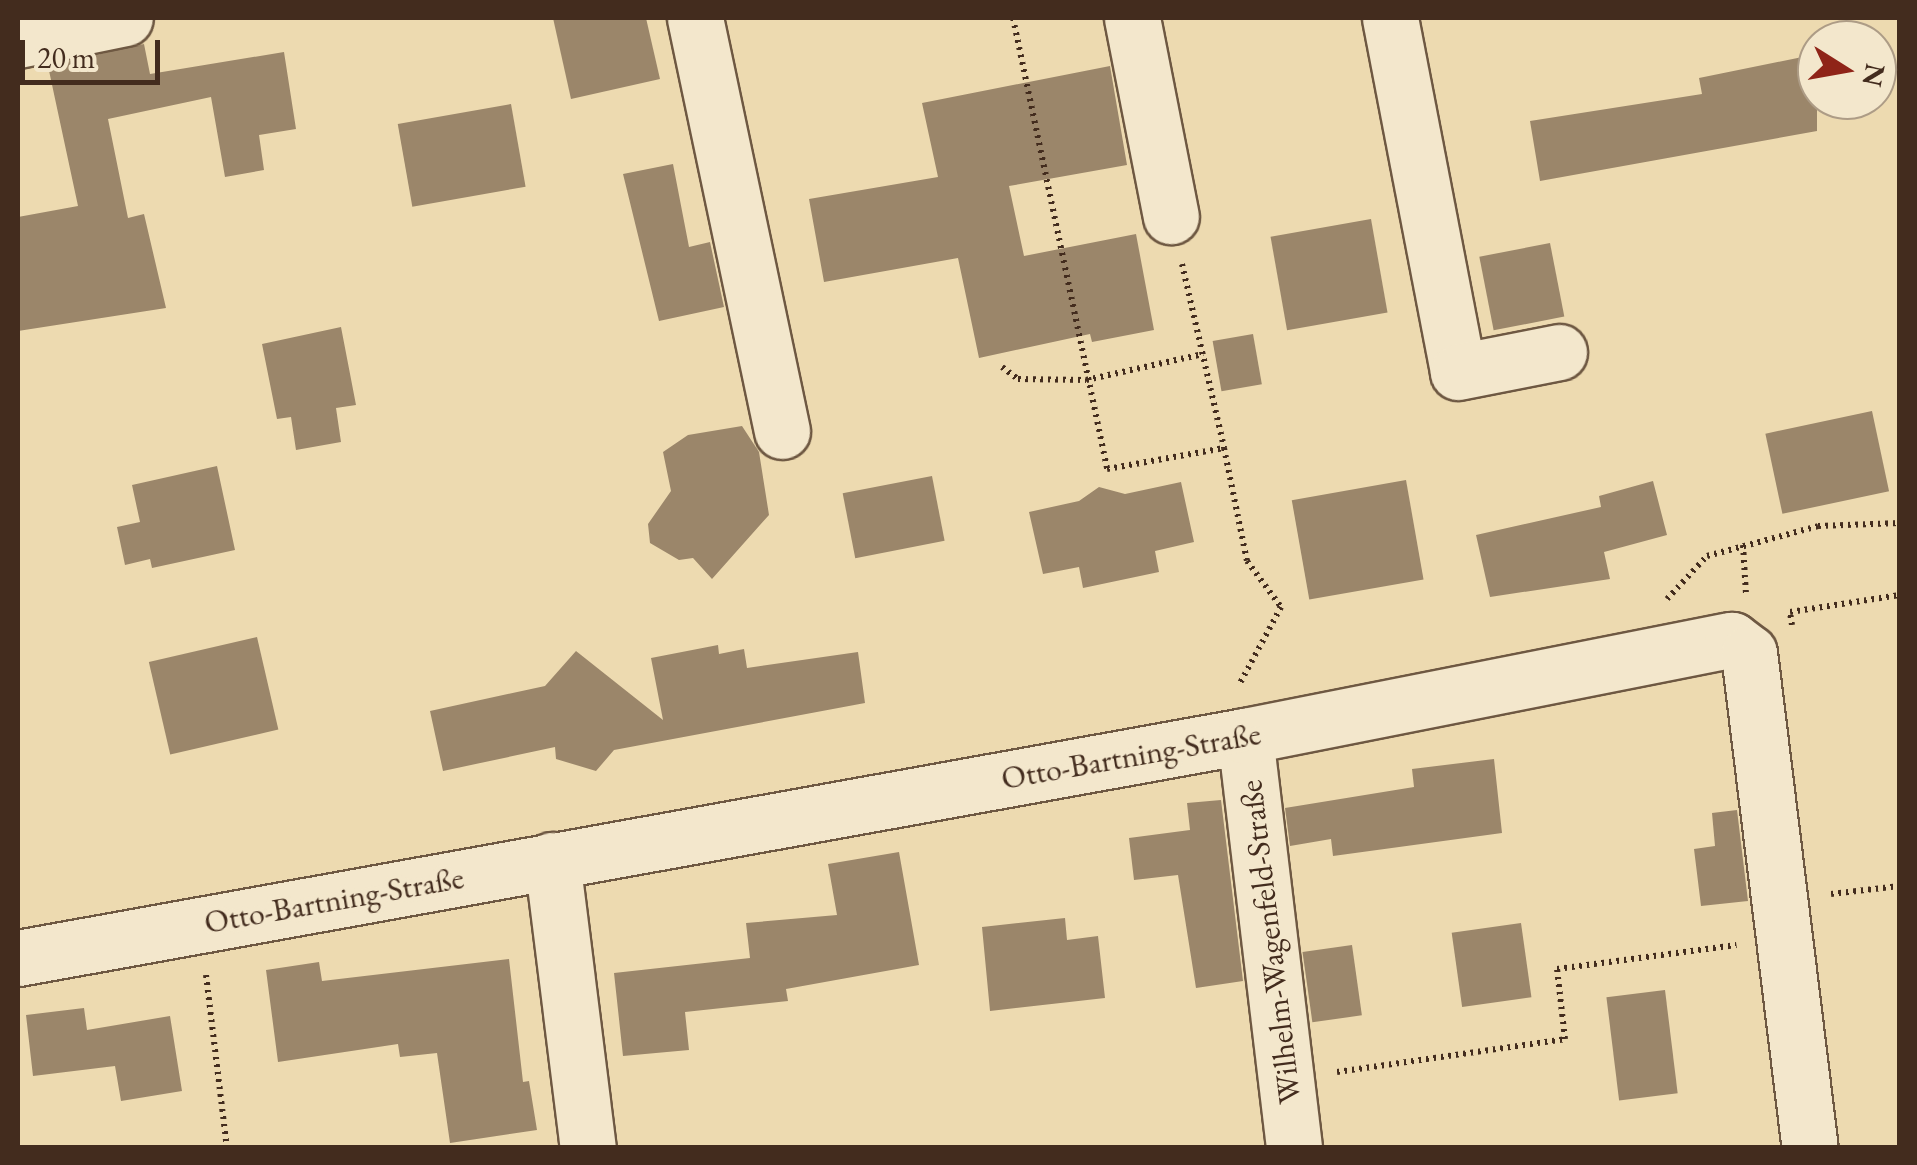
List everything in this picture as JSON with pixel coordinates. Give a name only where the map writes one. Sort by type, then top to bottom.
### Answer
[{"type":"street","points":[[18,40],[126,18]]},
{"type":"street","points":[[695,18],[782,431]]},
{"type":"street","points":[[1132,18],[1171,216]]},
{"type":"street","points":[[1390,18],[1458,372],[1558,352]]},
{"type":"street","name":"Otto-Bartning-Straße","points":[[18,958],[1245,736],[1732,640],[1749,653],[1810,1148]]},
{"type":"street","name":"Wilhelm-Wagenfeld-Straße","points":[[1245,736],[1294,1148]]},
{"type":"street","points":[[552,860],[588,1148]]},
{"type":"path","points":[[1013,18],[1106,470],[1224,448]]},
{"type":"path","points":[[1171,216],[1247,561],[1282,607],[1238,678],[1245,736]]},
{"type":"path","points":[[1002,367],[1018,380],[1086,380],[1203,354]]},
{"type":"path","points":[[1663,604],[1707,556],[1818,526],[1900,523]]},
{"type":"path","points":[[1824,895],[1900,886]]},
{"type":"path","points":[[200,924],[227,1148]]},
{"type":"path","points":[[1286,1080],[1565,1040],[1557,969],[1784,939]]},
{"type":"building","points":[[553,18],[646,18],[660,79],[571,99]]},
{"type":"building","points":[[144,44],[150,74],[284,52],[296,129],[259,135],[264,170],[225,177],[211,97],[108,119],[128,218],[144,214],[166,308],[18,331],[18,217],[78,206],[48,66]]},
{"type":"building","points":[[1797,58],[1797,120],[1817,120],[1817,131],[1540,181],[1530,121],[1702,94],[1699,78]]},
{"type":"building","points":[[1110,66],[1127,165],[1009,186],[1024,256],[1136,234],[1154,330],[1092,342],[1090,334],[979,358],[958,258],[824,282],[809,199],[938,177],[922,103]]},
{"type":"building","points":[[511,104],[526,187],[412,207],[398,124]]},
{"type":"building","points":[[673,164],[689,247],[710,242],[724,307],[659,321],[623,174]]},
{"type":"building","points":[[1371,219],[1387,313],[1287,330],[1271,237]]},
{"type":"building","points":[[1550,243],[1564,317],[1494,330],[1479,257]]},
{"type":"building","points":[[341,327],[356,405],[336,408],[341,442],[296,450],[291,417],[277,419],[262,344]]},
{"type":"building","points":[[1253,334],[1262,384],[1221,391],[1213,341]]},
{"type":"building","points":[[1872,411],[1889,491],[1782,514],[1765,434]]},
{"type":"building","points":[[742,426],[759,452],[769,515],[712,579],[693,558],[679,560],[650,543],[648,524],[671,491],[663,452],[688,435]]},
{"type":"building","points":[[217,466],[235,550],[152,568],[150,559],[125,565],[117,527],[140,522],[132,485]]},
{"type":"building","points":[[932,476],[945,541],[855,558],[843,493]]},
{"type":"building","points":[[1406,480],[1424,579],[1309,600],[1292,500]]},
{"type":"building","points":[[1653,481],[1667,535],[1604,552],[1610,579],[1490,597],[1476,535],[1601,507],[1599,496]]},
{"type":"building","points":[[1181,482],[1194,542],[1155,551],[1159,572],[1083,588],[1079,567],[1043,574],[1029,512],[1079,501],[1099,487],[1125,494]]},
{"type":"building","points":[[257,637],[278,730],[170,755],[149,662]]},
{"type":"building","points":[[718,645],[719,654],[744,649],[747,668],[858,652],[865,703],[614,750],[596,771],[556,759],[555,747],[443,771],[430,711],[545,686],[576,651],[663,720],[651,658]]},
{"type":"building","points":[[1494,759],[1502,833],[1333,856],[1331,839],[1290,846],[1285,808],[1414,787],[1412,769]]},
{"type":"building","points":[[1221,800],[1243,981],[1196,988],[1178,875],[1134,880],[1129,838],[1190,830],[1187,803]]},
{"type":"building","points":[[1737,810],[1748,901],[1701,906],[1694,849],[1715,846],[1712,813]]},
{"type":"building","points":[[899,852],[919,965],[786,989],[788,1001],[685,1012],[689,1050],[623,1056],[614,973],[750,958],[746,923],[837,915],[828,864]]},
{"type":"building","points":[[1065,918],[1067,940],[1098,936],[1105,998],[990,1011],[982,927]]},
{"type":"building","points":[[1521,923],[1531,997],[1462,1007],[1452,933]]},
{"type":"building","points":[[1352,945],[1362,1015],[1312,1022],[1302,952]]},
{"type":"building","points":[[509,959],[523,1082],[529,1081],[537,1130],[450,1143],[437,1053],[400,1057],[398,1044],[278,1062],[266,970],[319,962],[322,981]]},
{"type":"building","points":[[1665,990],[1678,1093],[1619,1100],[1606,997]]},
{"type":"building","points":[[84,1008],[87,1030],[170,1016],[182,1091],[121,1101],[115,1066],[33,1076],[26,1015]]}]
